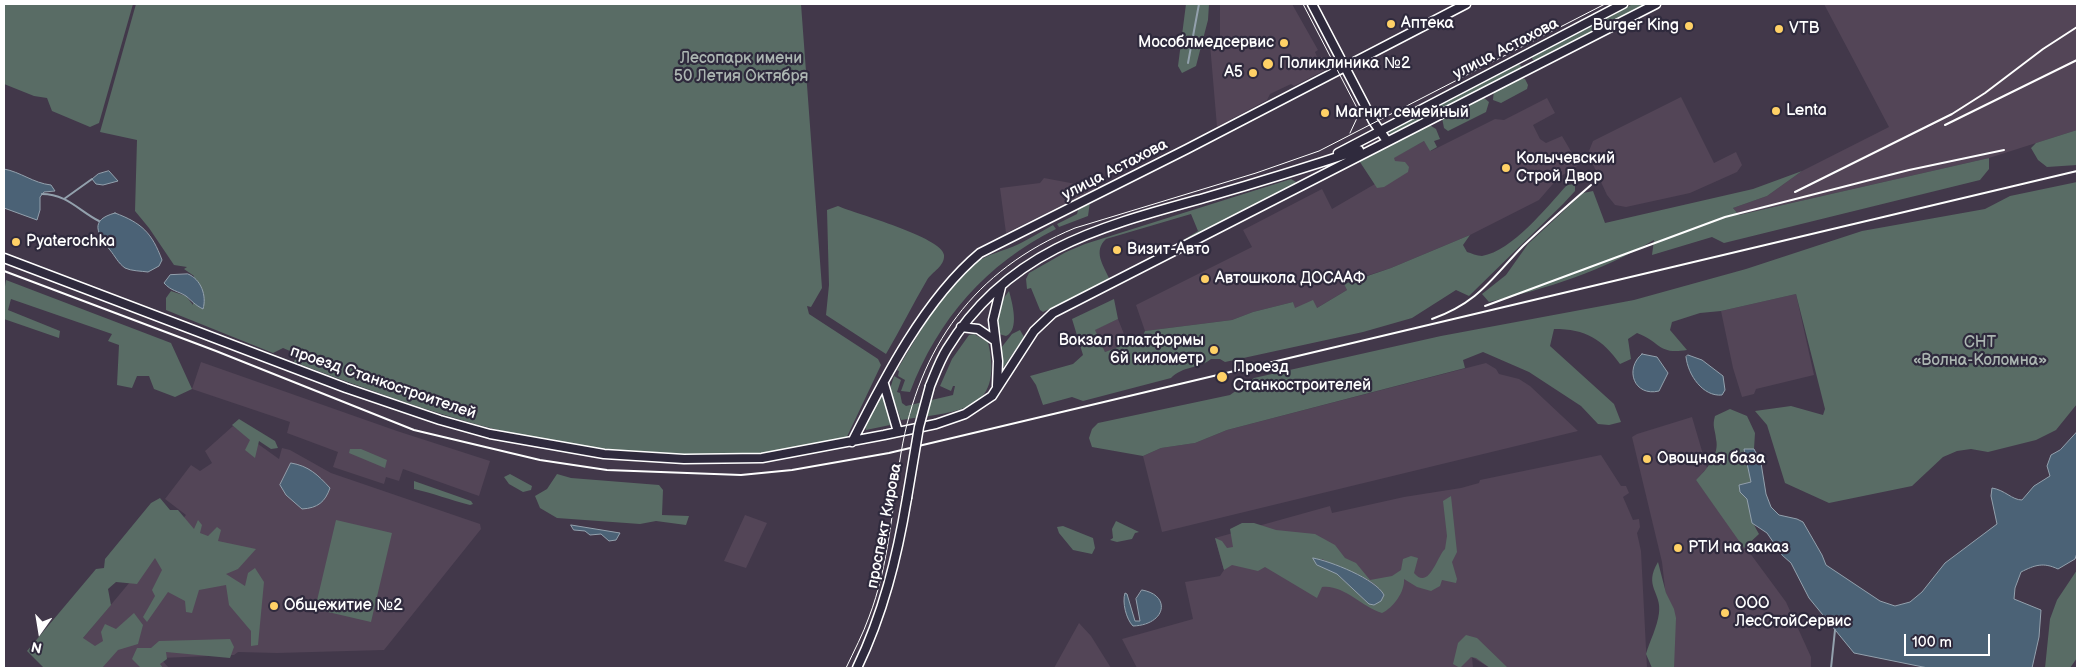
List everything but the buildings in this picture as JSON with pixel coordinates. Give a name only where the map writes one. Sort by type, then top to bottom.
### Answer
[{"type":"main road","points":[[1312,4],[1387,140]]},
{"type":"main road","name":"улица Астахова","points":[[852,442],[884,384],[933,304],[961,269],[980,253],[1179,153],[1466,4]]},
{"type":"main road","name":"улица Астахова","points":[[1323,162],[1380,130],[1623,4]]},
{"type":"main road","name":"улица Астахова","points":[[996,391],[1034,331],[1053,313],[1387,140],[1656,4]]},
{"type":"main road","points":[[1523,55],[1530,68]]},
{"type":"main road","name":"улица Астахова","points":[[930,386],[946,351],[961,328],[1001,285],[1045,253],[1095,231],[1323,162],[1387,140]]},
{"type":"main road","name":"проезд Станкостроителей","points":[[4,258],[354,391],[440,420],[490,434],[604,454],[684,459],[762,458],[852,442],[965,414],[980,406],[996,391]]},
{"type":"main road","points":[[996,391],[998,361],[994,340],[994,311],[1001,285]]},
{"type":"main road","points":[[961,328],[978,329],[994,340]]},
{"type":"main road","points":[[884,384],[898,432]]},
{"type":"main road","name":"проспект Кирова","points":[[857,668],[878,624],[886,595],[907,498],[919,428],[930,386]]},
{"type":"shaded area","name":"Поликлиника №2","points":[[1220,4],[1292,4],[1318,50],[1315,52],[1318,59],[1322,57],[1327,69],[1294,86],[1291,84],[1270,94],[1267,100],[1217,127],[1210,44],[1220,38]]},
{"type":"shaded area","points":[[1824,4],[2077,4],[2077,130],[1989,158],[1739,215],[1733,208],[1767,196],[1802,171],[1889,127]]},
{"type":"shaded area","points":[[1681,97],[1714,163],[1736,152],[1742,165],[1737,172],[1690,193],[1626,207],[1615,205],[1607,195],[1590,158],[1589,151],[1593,141]]},
{"type":"shaded area","points":[[1547,98],[1555,113],[1533,125],[1540,139],[1546,143],[1562,136],[1579,165],[1558,178],[1539,200],[1470,235],[1391,268],[1344,283],[1347,290],[1317,308],[1294,308],[1293,302],[1253,312],[1232,320],[1145,331],[1136,305],[1252,247],[1243,230],[1322,189],[1332,209],[1399,170],[1393,158],[1424,141],[1431,151],[1495,119],[1504,120]]},
{"type":"shaded area","points":[[1044,178],[1097,188],[1006,233],[1000,188],[1040,183]]},
{"type":"shaded area","points":[[1796,294],[1814,375],[1756,389],[1754,394],[1742,397],[1733,368],[1721,311]]},
{"type":"shaded area","points":[[1118,319],[1128,344],[1105,352],[1094,330]]},
{"type":"shaded area","points":[[201,362],[397,431],[490,461],[479,496],[403,469],[399,481],[386,477],[384,484],[333,467],[338,452],[287,433],[290,422],[192,389]]},
{"type":"shaded area","points":[[1486,363],[1496,369],[1499,374],[1519,379],[1530,386],[1578,431],[1162,532],[1143,456],[1161,448],[1195,443],[1227,430]]},
{"type":"shaded area","points":[[1692,417],[1707,468],[1696,480],[1786,602],[1811,657],[1811,668],[1674,668],[1662,562],[1632,437]]},
{"type":"shaded area","points":[[233,426],[279,459],[282,448],[290,450],[331,473],[480,524],[481,529],[384,650],[277,653],[238,652],[234,655],[160,658],[169,668],[58,668],[186,515],[165,499],[191,465],[200,471],[212,463],[205,451]]},
{"type":"shaded area","points":[[1601,455],[1621,486],[1626,486],[1629,493],[1623,497],[1633,520],[1639,519],[1640,527],[1637,533],[1641,551],[1647,668],[1490,668],[1472,657],[1473,668],[1137,668],[1122,639],[1193,619],[1185,582],[1220,576],[1224,570],[1215,538],[1330,506],[1332,513],[1404,497],[1461,488],[1479,483],[1480,480]]},
{"type":"shaded area","points":[[745,515],[767,523],[746,568],[724,561]]},
{"type":"shaded area","points":[[1079,623],[1091,636],[1111,668],[1054,668]]},
{"type":"green space","points":[[4,4],[133,4],[99,123],[90,127],[52,111],[47,98],[34,96],[4,84]]},
{"type":"green space","name":"Лесопарк имени 50 Летия Октября","points":[[136,4],[801,4],[822,288],[811,307],[807,306],[809,314],[878,359],[881,365],[844,443],[783,451],[716,455],[623,452],[562,444],[450,417],[294,362],[297,354],[283,348],[273,353],[166,310],[166,298],[171,291],[186,296],[193,305],[194,276],[184,269],[187,267],[174,265],[135,211],[137,140],[100,132]]},
{"type":"green space","points":[[1186,4],[1209,4],[1208,20],[1196,66],[1182,73],[1178,66]]},
{"type":"green space","points":[[1633,4],[1651,4],[1536,62],[1532,59],[1533,55]]},
{"type":"green space","points":[[1519,64],[1523,68],[1392,135],[1389,133],[1390,130]]},
{"type":"green space","points":[[1518,76],[1525,79],[1528,85],[1527,89],[1501,103],[1493,100],[1494,89]]},
{"type":"green space","points":[[1483,97],[1489,102],[1486,112],[1448,131],[1444,128],[1442,118]]},
{"type":"green space","points":[[1428,124],[1436,129],[1440,139],[1434,141],[1437,147],[1430,151],[1424,141],[1394,158],[1395,161],[1405,162],[1409,167],[1408,172],[1384,187],[1377,188],[1358,159]]},
{"type":"green space","points":[[2077,130],[2077,165],[2047,167],[2038,160],[2031,148],[2036,143]]},
{"type":"green space","points":[[1989,158],[1989,169],[1980,180],[1724,243],[1712,237],[1652,255],[1654,240],[1594,270],[1553,285],[1489,302],[1482,294],[1506,275],[1528,244],[1583,193],[1593,191],[1605,223],[1753,189],[1802,171],[1767,196],[1733,208],[1739,215]]},
{"type":"green space","points":[[1291,179],[1296,182],[1293,185],[1167,250],[1198,231],[1191,214],[1106,239],[1100,248],[1100,258],[1109,278],[1043,312],[1040,310],[1031,288],[1027,289],[1026,279],[1029,273],[1066,252],[1085,244]]},
{"type":"green space","name":"СНТ «Волна-Коломна»","points":[[2077,182],[2077,404],[2056,430],[2036,440],[1988,452],[1971,449],[1957,451],[1943,457],[1912,486],[1829,503],[1785,483],[1767,425],[1755,411],[1791,406],[1823,415],[1825,409],[1796,294],[1721,311],[1700,313],[1672,322],[1670,330],[1687,350],[1670,351],[1637,333],[1628,339],[1631,359],[1620,364],[1607,348],[1592,337],[1575,331],[1554,329],[1550,346],[1614,404],[1621,422],[1609,425],[1598,424],[1581,406],[1529,372],[1483,352],[1463,360],[1465,368],[1227,430],[1195,443],[1161,448],[1143,456],[1092,447],[1089,438],[1092,429],[1098,423],[1230,395],[1254,378],[1441,336],[1634,300],[1746,269],[1862,231],[1985,209],[2010,196]]},
{"type":"green space","points":[[1575,184],[1575,191],[1563,204],[1469,296],[1456,290],[1412,318],[1363,332],[1225,362],[1220,359],[1211,359],[1180,371],[1171,378],[1083,401],[1072,397],[1043,405],[1036,385],[1030,376],[1073,364],[1083,355],[1072,319],[1114,299],[1118,319],[1095,330],[1105,352],[1142,338],[1145,331],[1232,320],[1253,312],[1293,302],[1295,308],[1313,300],[1317,308],[1347,290],[1344,284],[1391,268],[1470,235],[1463,245],[1467,252],[1482,256],[1493,252],[1517,237],[1567,185]]},
{"type":"green space","points":[[1090,202],[1088,216],[1059,227],[1057,224],[1077,214],[1079,207]]},
{"type":"green space","points":[[838,206],[914,234],[940,248],[944,255],[944,259],[938,269],[927,280],[886,354],[826,315],[829,285],[827,210]]},
{"type":"green space","points":[[1053,225],[1056,229],[1008,259],[967,296],[935,341],[921,365],[910,392],[901,391],[905,380],[898,376],[899,371],[897,370],[931,314],[951,287],[974,264],[990,255],[1019,244]]},
{"type":"green space","points":[[6,280],[171,343],[192,389],[175,397],[154,389],[149,376],[137,376],[132,388],[117,385],[119,345],[108,341],[112,334],[11,299],[8,310],[60,331],[59,338],[4,319]]},
{"type":"green space","points":[[1009,291],[1014,322],[1013,328],[1006,336],[999,334],[995,328],[1001,302]]},
{"type":"green space","points":[[1020,330],[1024,337],[1003,368],[1001,348],[1012,334]]},
{"type":"green space","points":[[974,334],[988,342],[991,366],[989,384],[982,396],[971,405],[957,411],[901,420],[890,389],[894,376],[901,380],[897,392],[900,393],[902,403],[906,406],[953,395],[955,386],[953,386],[951,391],[940,386],[952,359],[969,335]]},
{"type":"green space","points":[[883,395],[893,421],[890,425],[866,430],[864,424]]},
{"type":"green space","points":[[1730,409],[1747,416],[1755,433],[1754,449],[1745,450],[1751,482],[1739,485],[1747,499],[1759,534],[1744,548],[1696,480],[1708,467],[1716,451],[1715,416]]},
{"type":"green space","points":[[239,419],[275,441],[278,448],[271,449],[259,441],[255,458],[245,450],[250,440],[232,425]]},
{"type":"green space","points":[[350,449],[361,449],[387,460],[385,468],[349,453]]},
{"type":"green space","points":[[510,474],[532,486],[531,490],[523,492],[509,484],[504,477]]},
{"type":"green space","points":[[557,474],[571,478],[659,485],[663,490],[662,515],[689,516],[686,525],[656,521],[640,524],[557,518],[540,508],[535,496],[547,489]]},
{"type":"green space","points":[[414,481],[471,501],[473,504],[470,505],[414,489]]},
{"type":"green space","points":[[1451,496],[1457,552],[1452,562],[1457,579],[1456,583],[1442,580],[1440,586],[1431,591],[1417,587],[1404,579],[1403,589],[1398,599],[1382,613],[1345,592],[1330,587],[1322,587],[1317,598],[1265,567],[1258,571],[1232,565],[1224,570],[1215,538],[1222,541],[1227,548],[1233,547],[1230,529],[1242,523],[1254,523],[1276,530],[1315,534],[1335,545],[1345,558],[1356,563],[1370,580],[1392,576],[1401,570],[1403,559],[1411,556],[1418,558],[1414,573],[1424,578],[1432,570],[1445,549],[1447,536],[1443,501]],"holes":[[[1322,559],[1373,583],[1384,595],[1381,601],[1369,604],[1337,574],[1317,565]]]},
{"type":"green space","points":[[160,498],[170,510],[178,510],[194,529],[198,520],[202,525],[200,533],[208,536],[217,527],[221,530],[218,541],[256,549],[238,569],[226,574],[245,586],[248,573],[255,568],[264,582],[258,645],[251,646],[251,631],[229,605],[226,585],[199,590],[192,613],[186,612],[185,601],[168,592],[147,622],[143,617],[155,596],[152,590],[162,570],[155,558],[137,584],[116,582],[108,589],[111,605],[83,638],[95,646],[103,641],[101,632],[105,624],[116,629],[134,613],[143,625],[138,644],[118,650],[102,668],[44,668],[27,651],[96,569],[104,568],[105,559],[151,503]]},
{"type":"green space","points":[[336,520],[392,533],[371,622],[315,609]]},
{"type":"green space","points":[[1116,521],[1139,532],[1135,533],[1132,539],[1117,542],[1110,540],[1113,538],[1112,529]]},
{"type":"green space","points":[[1063,526],[1093,538],[1095,548],[1092,554],[1073,550],[1059,533],[1057,527]]},
{"type":"green space","points":[[1658,562],[1666,593],[1676,618],[1674,668],[1652,668],[1646,654],[1659,613],[1658,600],[1652,578]]},
{"type":"green space","points":[[2077,570],[2077,658],[2070,668],[2045,668],[2050,619],[2057,600]]},
{"type":"green space","points":[[1466,635],[1477,638],[1508,668],[1490,668],[1476,658],[1471,657],[1460,668],[1453,664],[1458,643]]},
{"type":"green space","points":[[230,639],[234,647],[230,658],[166,652],[167,659],[160,664],[163,668],[141,668],[132,659],[137,648],[151,648],[159,641]]},
{"type":"water","points":[[4,169],[51,185],[55,191],[44,192],[40,197],[40,210],[37,220],[4,208]]},
{"type":"water","points":[[109,171],[118,181],[103,185],[96,184],[92,179],[98,174]]},
{"type":"water","points":[[115,213],[139,225],[150,236],[162,260],[159,266],[148,272],[130,270],[118,262],[99,233],[98,228],[101,219]]},
{"type":"water","points":[[188,274],[193,276],[202,288],[203,309],[164,283],[170,275]]},
{"type":"water","points":[[1642,354],[1657,357],[1668,373],[1659,391],[1650,392],[1643,390],[1634,380],[1634,367]]},
{"type":"water","points":[[1688,355],[1702,360],[1723,376],[1725,390],[1722,395],[1715,395],[1698,384],[1687,364],[1686,357]]},
{"type":"water","points":[[2077,432],[2077,553],[2075,559],[2058,569],[2043,565],[2021,572],[2015,588],[2014,599],[2041,610],[2039,637],[2032,668],[1928,668],[1854,653],[1809,598],[1791,563],[1782,555],[1767,533],[1752,523],[1747,499],[1740,492],[1739,485],[1751,482],[1744,449],[1754,449],[1761,463],[1766,494],[1771,507],[1779,515],[1803,522],[1826,565],[1880,601],[1895,606],[1910,602],[1922,592],[1945,563],[1997,524],[1991,496],[1992,488],[2022,500],[2034,486],[2050,476],[2047,466],[2051,455],[2060,450]]},
{"type":"water","points":[[291,463],[303,466],[313,472],[330,488],[326,497],[317,506],[302,509],[286,495],[280,485]]},
{"type":"water","points":[[571,525],[620,533],[616,540],[609,541],[601,534],[590,535],[585,531],[574,530]]},
{"type":"water","points":[[1313,558],[1341,567],[1363,577],[1384,595],[1381,601],[1374,605],[1369,604],[1337,574],[1317,565]]},
{"type":"water","points":[[1142,590],[1152,593],[1158,598],[1161,603],[1161,610],[1153,621],[1133,626],[1125,610],[1125,593],[1127,594],[1135,621],[1140,621],[1136,599]]},
{"type":"waterway","points":[[1188,63],[1199,4]]},
{"type":"waterway","points":[[64,199],[92,179]]},
{"type":"waterway","points":[[42,194],[66,200],[99,221]]},
{"type":"waterway","points":[[1831,668],[1835,630]]},
{"type":"tram line","points":[[1303,4],[1356,106],[1357,118],[1350,133]]},
{"type":"tram line","points":[[846,668],[867,623],[876,597],[886,557],[901,453],[910,415],[922,379],[937,346],[957,316],[980,290],[1008,266],[1039,245],[1075,228],[1256,173],[1319,151],[1605,4]]},
{"type":"railway","points":[[1795,192],[1952,114],[1985,93],[2043,49],[2077,27]]},
{"type":"railway","points":[[1945,125],[2077,60]]},
{"type":"railway","points":[[1485,306],[1725,217],[1909,170],[2004,150]]},
{"type":"railway","points":[[4,271],[216,351],[414,430],[540,460],[607,470],[741,475],[792,470],[889,453],[2077,171]]},
{"type":"railway","points":[[1432,319],[1462,305],[1473,297],[1493,279],[1523,246],[1591,185]]},
{"type":"place","name":"Аптека","points":[[1391,24]]},
{"type":"place","name":"Burger King","points":[[1689,26]]},
{"type":"place","name":"VTB","points":[[1779,29]]},
{"type":"place","name":"Мособлмедсервис","points":[[1284,43]]},
{"type":"place","name":"Поликлиника №2","points":[[1268,64]]},
{"type":"place","name":"А5","points":[[1253,73]]},
{"type":"place","name":"Lenta","points":[[1776,111]]},
{"type":"place","name":"Магнит семейный","points":[[1325,113]]},
{"type":"place","name":"Колычевский Строй Двор","points":[[1506,168]]},
{"type":"place","name":"Pyaterochka","points":[[16,242]]},
{"type":"place","name":"Визит-Авто","points":[[1117,250]]},
{"type":"place","name":"Автошкола ДОСААФ","points":[[1205,279]]},
{"type":"place","name":"Вокзал платформы 6й километр","points":[[1214,350]]},
{"type":"place","name":"Проезд Станкостроителей","points":[[1222,377]]},
{"type":"place","name":"Овощная база","points":[[1647,459]]},
{"type":"place","name":"РТИ на заказ","points":[[1678,548]]},
{"type":"place","name":"Общежитие №2","points":[[274,606]]},
{"type":"place","name":"ООО ЛесСтойСервис","points":[[1725,613]]}]
